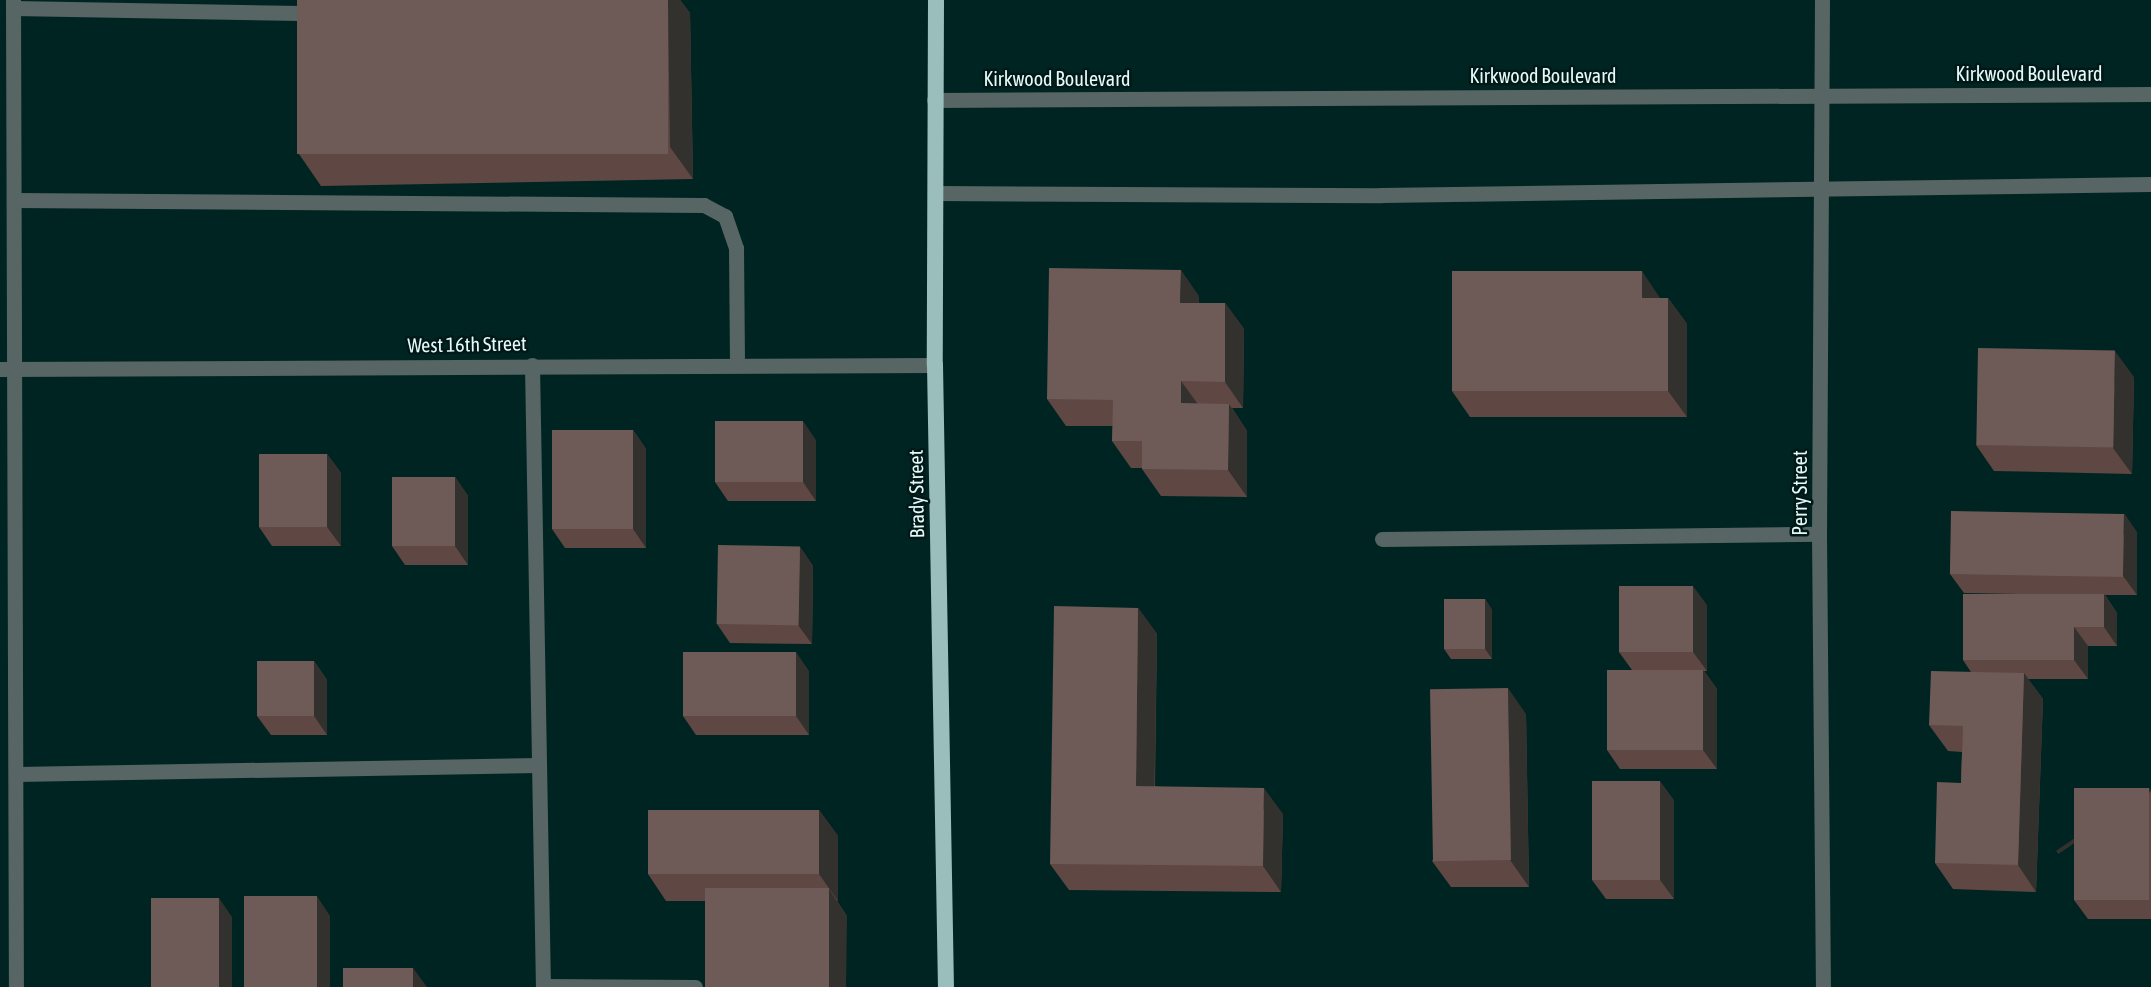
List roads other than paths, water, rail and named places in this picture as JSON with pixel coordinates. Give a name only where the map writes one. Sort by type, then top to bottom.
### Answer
[{"type":"highway","name":"Brady Street","points":[[936,0],[935,364],[946,987]]},
{"type":"street","points":[[16,987],[16,774],[8,369],[14,200],[13,4],[302,13],[323,0]]},
{"type":"street","name":"Perry Street","points":[[1822,0],[1819,534],[1823,987]]},
{"type":"street","name":"Kirkwood Boulevard","points":[[934,100],[2151,94]]},
{"type":"street","points":[[935,193],[1381,195],[2151,184]]},
{"type":"street","points":[[14,200],[704,205],[725,216],[736,248],[737,364]]},
{"type":"street","points":[[532,364],[543,987],[694,987]]},
{"type":"street","name":"West 16th Street","points":[[8,369],[532,364],[935,364]]},
{"type":"street","points":[[1382,539],[1819,534]]},
{"type":"street","points":[[16,774],[539,765]]}]
